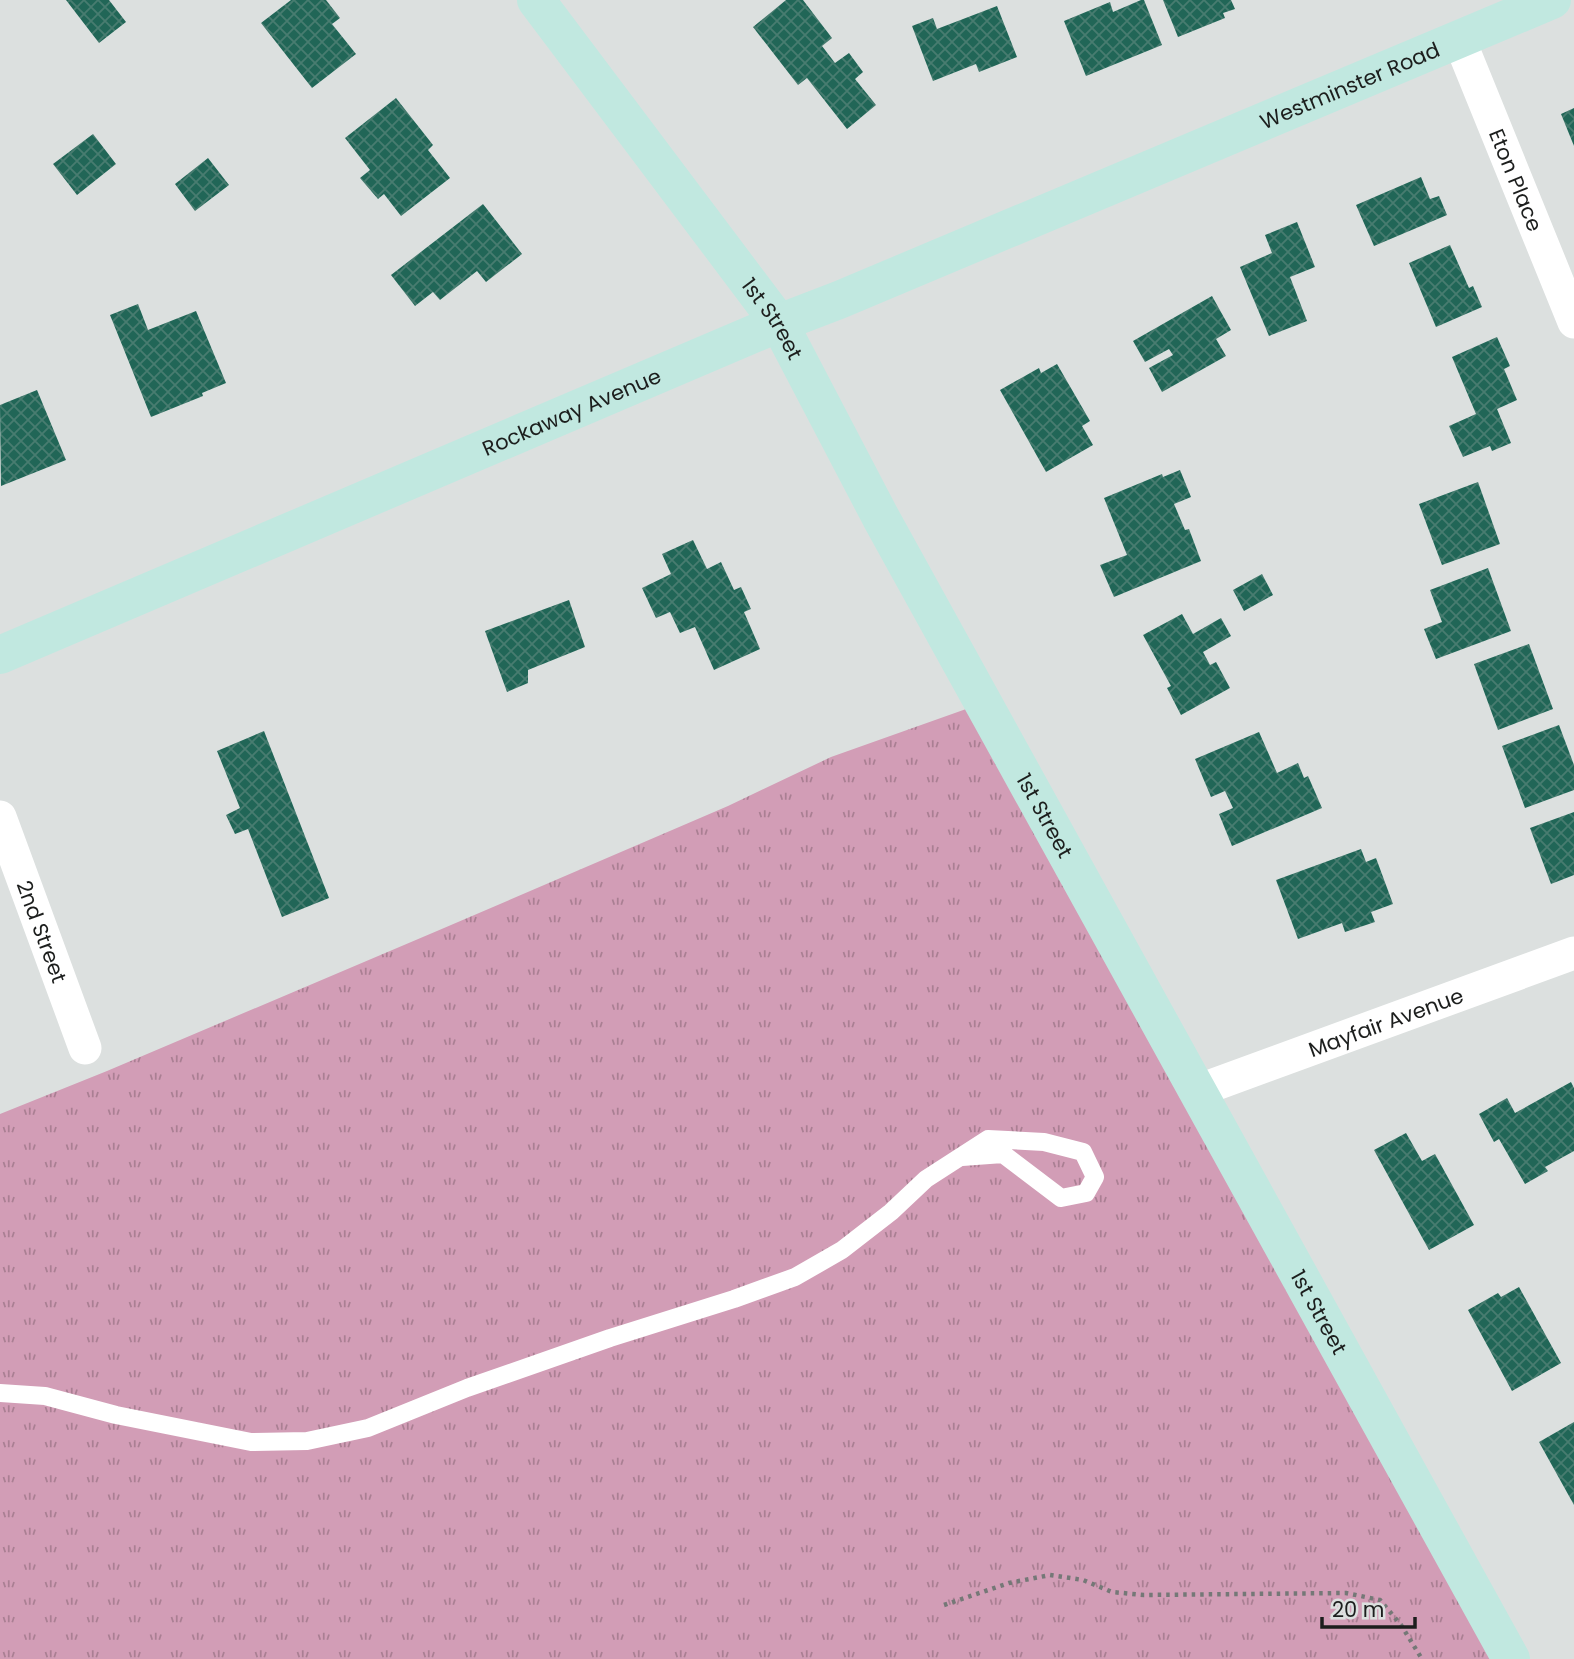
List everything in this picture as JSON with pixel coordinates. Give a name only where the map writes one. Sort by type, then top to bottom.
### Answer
[{"type":"street","name":"1st Street","points":[[536,0],[779,323],[881,519],[1511,1659]]},
{"type":"street","name":"Westminster Road","points":[[1146,171],[1552,0]]},
{"type":"street","name":"Eton Place","points":[[1459,39],[1574,322]]},
{"type":"street","name":"Rockaway Avenue","points":[[0,655],[779,323],[1146,171]]},
{"type":"street","name":"2nd Street","points":[[0,817],[85,1048]]},
{"type":"street","name":"Mayfair Avenue","points":[[1197,1091],[1574,953]]},
{"type":"lane","points":[[0,1393],[45,1396],[129,1418],[251,1442],[307,1441],[368,1428],[467,1388],[795,1277],[842,1250],[891,1212],[926,1179],[988,1139],[1044,1142],[1083,1152],[1095,1177],[1086,1194],[1061,1198],[1003,1154],[962,1157]]},
{"type":"path","points":[[944,1605],[1009,1583],[1051,1575],[1083,1580],[1112,1592],[1144,1595],[1346,1593],[1380,1600],[1401,1625],[1422,1659]]},
{"type":"green space","points":[[983,703],[1510,1659],[0,1659],[0,1114],[728,806],[831,757]]},
{"type":"building","points":[[66,0],[109,0],[126,22],[99,43]]},
{"type":"building","points":[[291,0],[326,0],[340,18],[332,24],[356,54],[312,88],[261,23]]},
{"type":"building","points":[[786,0],[803,0],[832,38],[822,46],[835,63],[849,53],[863,72],[855,79],[876,105],[847,129],[807,78],[798,85],[753,27]]},
{"type":"building","points":[[1144,0],[1162,45],[1086,76],[1064,21],[1110,2],[1113,12]]},
{"type":"building","points":[[1163,0],[1231,0],[1235,9],[1223,13],[1225,18],[1178,37]]},
{"type":"building","points":[[997,6],[1017,57],[979,72],[976,64],[933,81],[912,26],[933,18],[937,29]]},
{"type":"building","points":[[396,98],[433,145],[428,150],[450,178],[401,216],[384,194],[378,199],[360,178],[370,170],[345,138]]},
{"type":"building","points":[[1574,108],[1574,146],[1561,114]]},
{"type":"building","points":[[93,134],[116,164],[77,195],[53,164]]},
{"type":"building","points":[[208,158],[229,185],[195,211],[175,184]]},
{"type":"building","points":[[1421,177],[1430,199],[1439,196],[1447,215],[1374,246],[1356,205]]},
{"type":"building","points":[[483,204],[522,254],[486,282],[477,271],[440,300],[433,292],[415,306],[391,275]]},
{"type":"building","points":[[1297,222],[1315,267],[1290,277],[1307,321],[1269,336],[1240,267],[1272,253],[1265,235]]},
{"type":"building","points":[[1450,245],[1469,288],[1473,286],[1482,307],[1436,327],[1409,263]]},
{"type":"building","points":[[1212,296],[1231,330],[1216,339],[1226,356],[1162,392],[1149,368],[1173,355],[1169,349],[1145,362],[1133,341]]},
{"type":"building","points":[[138,304],[148,330],[196,311],[226,383],[202,393],[203,396],[151,417],[110,315]]},
{"type":"building","points":[[1497,337],[1510,366],[1504,369],[1517,400],[1497,409],[1511,443],[1492,451],[1490,446],[1463,457],[1449,426],[1476,414],[1452,357]]},
{"type":"building","points":[[1057,364],[1090,421],[1082,426],[1093,445],[1046,472],[1000,390],[1039,368],[1041,373]]},
{"type":"building","points":[[37,390],[66,460],[1,486],[0,405]]},
{"type":"building","points":[[1180,470],[1191,497],[1174,504],[1185,530],[1189,529],[1201,561],[1114,597],[1100,565],[1127,555],[1104,498],[1162,474],[1163,477]]},
{"type":"building","points":[[1478,482],[1500,544],[1442,565],[1419,504]]},
{"type":"building","points":[[693,540],[707,569],[721,562],[734,590],[741,587],[751,609],[744,612],[760,649],[714,670],[695,627],[680,633],[670,612],[656,618],[642,588],[671,574],[662,554]]},
{"type":"building","points":[[1488,568],[1511,631],[1436,659],[1424,629],[1442,622],[1430,590]]},
{"type":"building","points":[[1262,574],[1273,595],[1244,611],[1233,590]]},
{"type":"building","points":[[569,600],[585,647],[528,670],[528,683],[507,692],[485,631]]},
{"type":"building","points":[[1182,614],[1193,634],[1221,618],[1231,636],[1203,652],[1210,665],[1216,662],[1230,688],[1181,715],[1167,688],[1171,686],[1143,635]]},
{"type":"building","points":[[1529,644],[1553,709],[1498,730],[1474,664]]},
{"type":"building","points":[[1559,725],[1574,765],[1574,790],[1525,808],[1502,746]]},
{"type":"building","points":[[264,731],[329,898],[282,917],[248,829],[235,834],[226,815],[240,808],[217,751]]},
{"type":"building","points":[[1259,732],[1277,773],[1298,763],[1304,778],[1308,776],[1322,808],[1232,846],[1219,814],[1233,808],[1225,791],[1211,797],[1195,759]]},
{"type":"building","points":[[1574,812],[1574,875],[1551,884],[1530,828]]},
{"type":"building","points":[[1361,849],[1366,862],[1376,858],[1393,904],[1371,912],[1375,922],[1345,932],[1342,923],[1298,939],[1276,880]]},
{"type":"building","points":[[1571,1082],[1574,1088],[1574,1151],[1545,1167],[1548,1171],[1525,1184],[1499,1139],[1494,1142],[1479,1114],[1507,1098],[1515,1113]]},
{"type":"building","points":[[1406,1133],[1422,1161],[1435,1154],[1474,1225],[1429,1250],[1374,1150]]},
{"type":"building","points":[[1519,1287],[1561,1363],[1512,1391],[1468,1310],[1498,1293],[1501,1297]]},
{"type":"building","points":[[1574,1422],[1574,1505],[1539,1442]]}]
